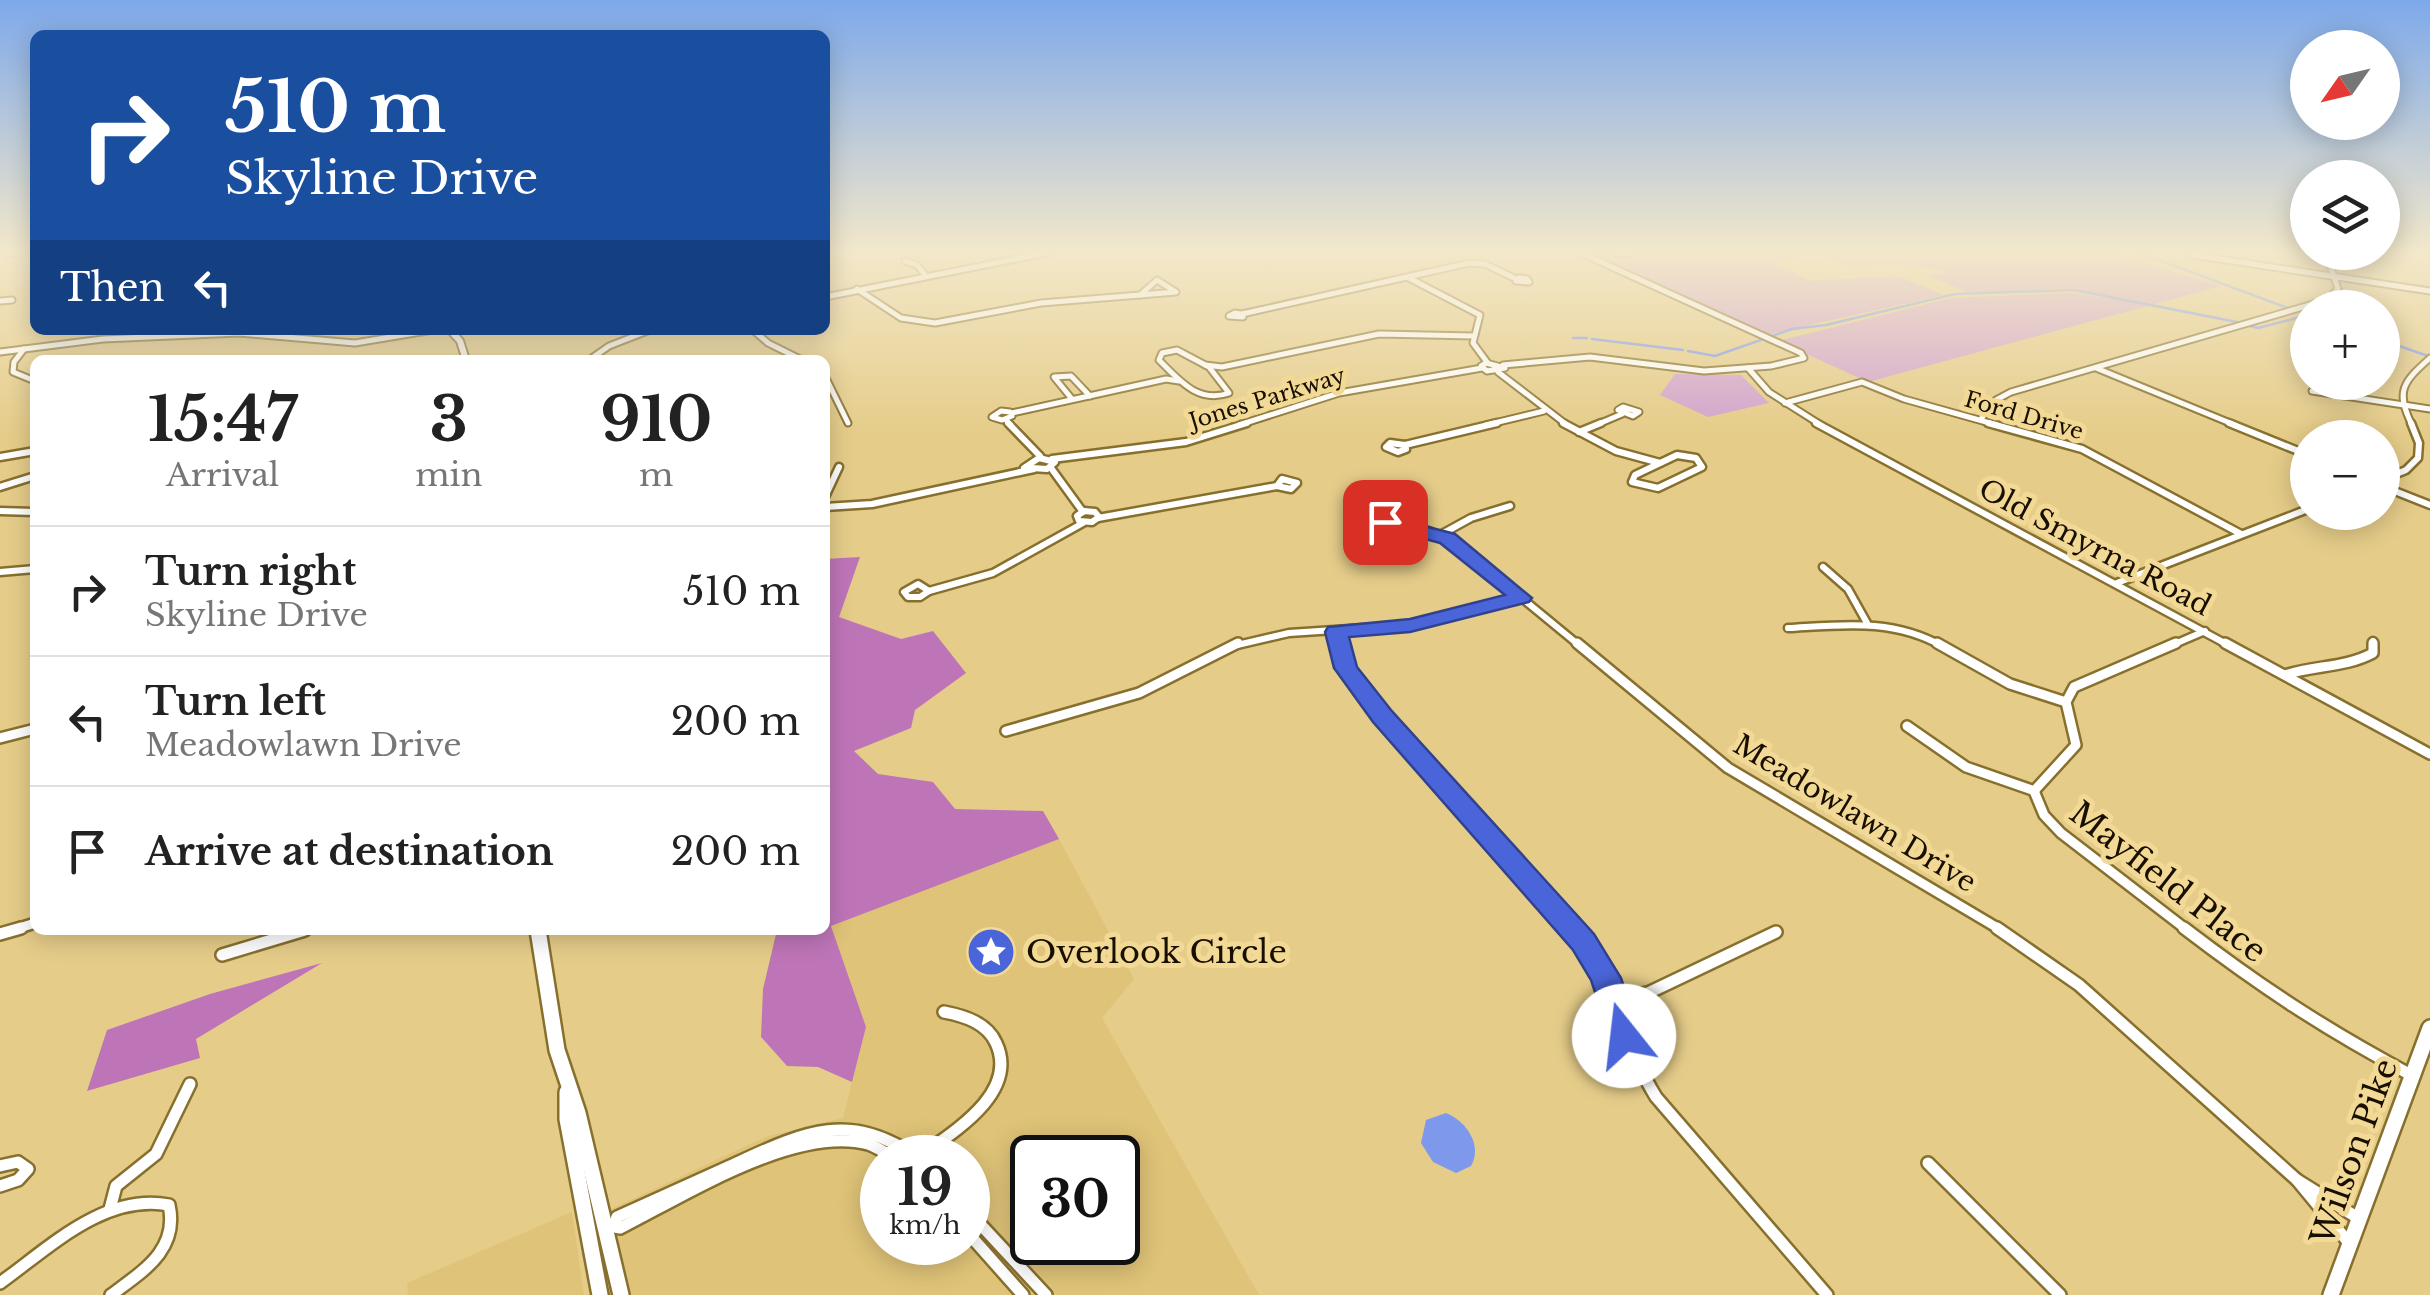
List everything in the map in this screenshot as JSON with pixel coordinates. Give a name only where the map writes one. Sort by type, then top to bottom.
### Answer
[{"type":"main road","points":[[539,935],[600,1295]]},
{"type":"main road","name":"Wilson Pike","points":[[2331,1295],[2430,1028]]},
{"type":"main road","points":[[566,1086],[578,1112],[610,1226],[620,1295]]},
{"type":"street","points":[[894,313],[926,323],[995,313]]},
{"type":"street","points":[[1479,313],[1482,318],[1474,347],[1485,365],[1500,368],[1575,356],[1692,371],[1748,368],[1802,359],[1801,353],[1714,313]]},
{"type":"street","points":[[1981,420],[2001,396],[2283,313]]},
{"type":"street","points":[[1204,366],[1222,367],[1379,334],[1474,336]]},
{"type":"street","points":[[0,352],[103,339],[186,335]]},
{"type":"street","points":[[269,335],[356,343],[403,335]]},
{"type":"street","points":[[596,355],[637,335]]},
{"type":"street","points":[[758,335],[792,355]]},
{"type":"street","points":[[24,349],[14,362],[13,372],[30,379]]},
{"type":"street","points":[[1168,351],[1189,353],[1204,366],[1230,388],[1226,395],[1200,396],[1158,359],[1168,351]]},
{"type":"street","points":[[2400,472],[2414,464],[2420,452],[2402,404],[2409,376],[2430,358]]},
{"type":"street","name":"Jones Parkway","points":[[1052,465],[1186,442],[1338,393],[1485,365]]},
{"type":"street","points":[[1215,374],[1222,367]]},
{"type":"street","points":[[1500,368],[1544,411],[1579,432],[1642,460],[1660,462]]},
{"type":"street","name":"Old Smyrna Road","points":[[1748,368],[1784,404],[2430,754]]},
{"type":"street","points":[[2096,368],[2290,448]]},
{"type":"street","points":[[1166,379],[1172,373]]},
{"type":"street","points":[[1072,400],[1053,379],[1056,376],[1071,376],[1090,396]]},
{"type":"street","points":[[1033,462],[1009,417],[1166,379],[1181,381]]},
{"type":"street","name":"Ford Drive","points":[[1784,404],[1862,382],[1904,399],[2082,449],[2241,534]]},
{"type":"street","points":[[830,386],[848,423]]},
{"type":"street","points":[[2376,400],[2430,409]]},
{"type":"street","points":[[1405,445],[1544,411]]},
{"type":"street","points":[[1579,432],[1622,414]]},
{"type":"street","points":[[0,457],[30,451]]},
{"type":"street","points":[[1683,455],[1703,464],[1654,490],[1639,488],[1632,481],[1648,469],[1683,455]]},
{"type":"street","points":[[1642,460],[1648,469]]},
{"type":"street","points":[[1033,462],[1052,465]]},
{"type":"street","points":[[830,506],[884,501],[1033,462],[1052,465],[1083,512]]},
{"type":"street","points":[[830,486],[839,467]]},
{"type":"street","points":[[0,487],[30,478]]},
{"type":"street","points":[[929,591],[994,573],[1083,522],[1277,486]]},
{"type":"street","points":[[2400,491],[2430,505]]},
{"type":"street","points":[[1440,535],[1471,518],[1510,506]]},
{"type":"street","points":[[0,511],[30,512]]},
{"type":"street","points":[[1083,522],[1076,518],[1083,512],[1095,512],[1098,518]]},
{"type":"street","points":[[2117,583],[2290,516]]},
{"type":"street","name":"Meadowlawn Drive","points":[[1373,518],[1440,535],[1728,768],[2004,932],[2080,985],[2297,1180],[2349,1243]]},
{"type":"street","points":[[1823,567],[1848,588],[1867,623]]},
{"type":"street","points":[[0,572],[30,569]]},
{"type":"street","points":[[1006,731],[1139,693],[1243,641],[1289,632],[1336,632],[1421,623],[1521,598]]},
{"type":"street","points":[[1788,628],[1867,623],[1917,634],[2002,681],[2066,702]]},
{"type":"street","points":[[1907,726],[1966,767],[2034,791],[2042,776],[2076,745],[2066,702],[2071,690],[2204,631]]},
{"type":"street","points":[[1336,632],[1343,662],[1354,683],[1578,935],[1602,971],[1630,1055],[1656,1097],[1827,1295]]},
{"type":"street","points":[[2285,675],[2358,662],[2373,653],[2373,640]]},
{"type":"street","points":[[0,738],[30,729]]},
{"type":"street","name":"Mayfield Place","points":[[2034,791],[2040,810],[2061,833],[2260,986],[2323,1028],[2412,1076]]},
{"type":"street","points":[[0,934],[30,925]]},
{"type":"street","points":[[1614,998],[1648,993],[1776,932]]},
{"type":"street","points":[[222,955],[288,935]]},
{"type":"street","points":[[944,1012],[972,1020],[994,1036],[1001,1058],[1000,1075],[984,1103],[945,1135]]},
{"type":"street","points":[[110,1209],[116,1186],[156,1154],[190,1084]]},
{"type":"street","points":[[860,1141],[847,1139],[798,1146],[620,1228],[610,1226],[617,1218],[802,1133],[831,1127],[869,1129],[886,1135]]},
{"type":"street","points":[[0,1166],[18,1162],[28,1168],[18,1180],[0,1186]]},
{"type":"street","points":[[1928,1164],[2060,1295]]},
{"type":"street","name":"Meadowlawn Drive","points":[[2297,1180],[2358,1218]]},
{"type":"street","points":[[0,1283],[110,1209],[138,1202],[164,1202],[172,1211],[170,1239],[161,1254],[111,1295]]},
{"type":"street","points":[[990,1234],[1046,1295]]},
{"type":"street","points":[[990,1258],[1023,1295]]},
{"type":"shaded area","points":[[1718,313],[1862,313],[1765,335]]},
{"type":"shaded area","points":[[1889,313],[2120,313],[1868,382],[1778,341]]},
{"type":"shaded area","points":[[1675,374],[1741,375],[1769,403],[1708,417],[1660,395]]},
{"type":"shaded area","points":[[860,557],[839,617],[901,639],[933,631],[966,673],[915,710],[911,728],[854,751],[878,774],[933,782],[955,809],[1043,811],[1059,839],[831,926],[866,1027],[852,1082],[818,1067],[787,1066],[761,1037],[763,989],[776,935],[830,935],[830,559]]},
{"type":"shaded area","points":[[1059,839],[1134,979],[1102,1018],[1259,1295],[624,1295],[607,1211],[768,1136],[843,1118],[866,1027],[831,926]]},
{"type":"shaded area","points":[[322,963],[196,1039],[200,1058],[87,1091],[107,1030],[210,994]]},
{"type":"shaded area","points":[[572,1212],[584,1295],[408,1295],[407,1283]]},
{"type":"water","points":[[1446,1113],[1466,1128],[1474,1142],[1471,1166],[1456,1173],[1433,1162],[1421,1143],[1426,1120]]},
{"type":"waterway","points":[[1688,351],[1715,356],[1792,329],[1874,313]]},
{"type":"waterway","points":[[2193,313],[2242,323]]},
{"type":"waterway","points":[[2250,326],[2258,328],[2290,320]]},
{"type":"waterway","points":[[1573,338],[1587,338]]},
{"type":"waterway","points":[[1592,339],[1683,350]]},
{"type":"waterway","points":[[2400,346],[2428,356]]},
{"type":"place","name":"Overlook Circle","points":[[991,952]]},
{"type":"route","points":[[1385,522],[1448,538],[1521,598],[1410,625],[1336,632],[1346,668],[1382,716],[1584,942],[1606,978],[1624,1036]]}]
